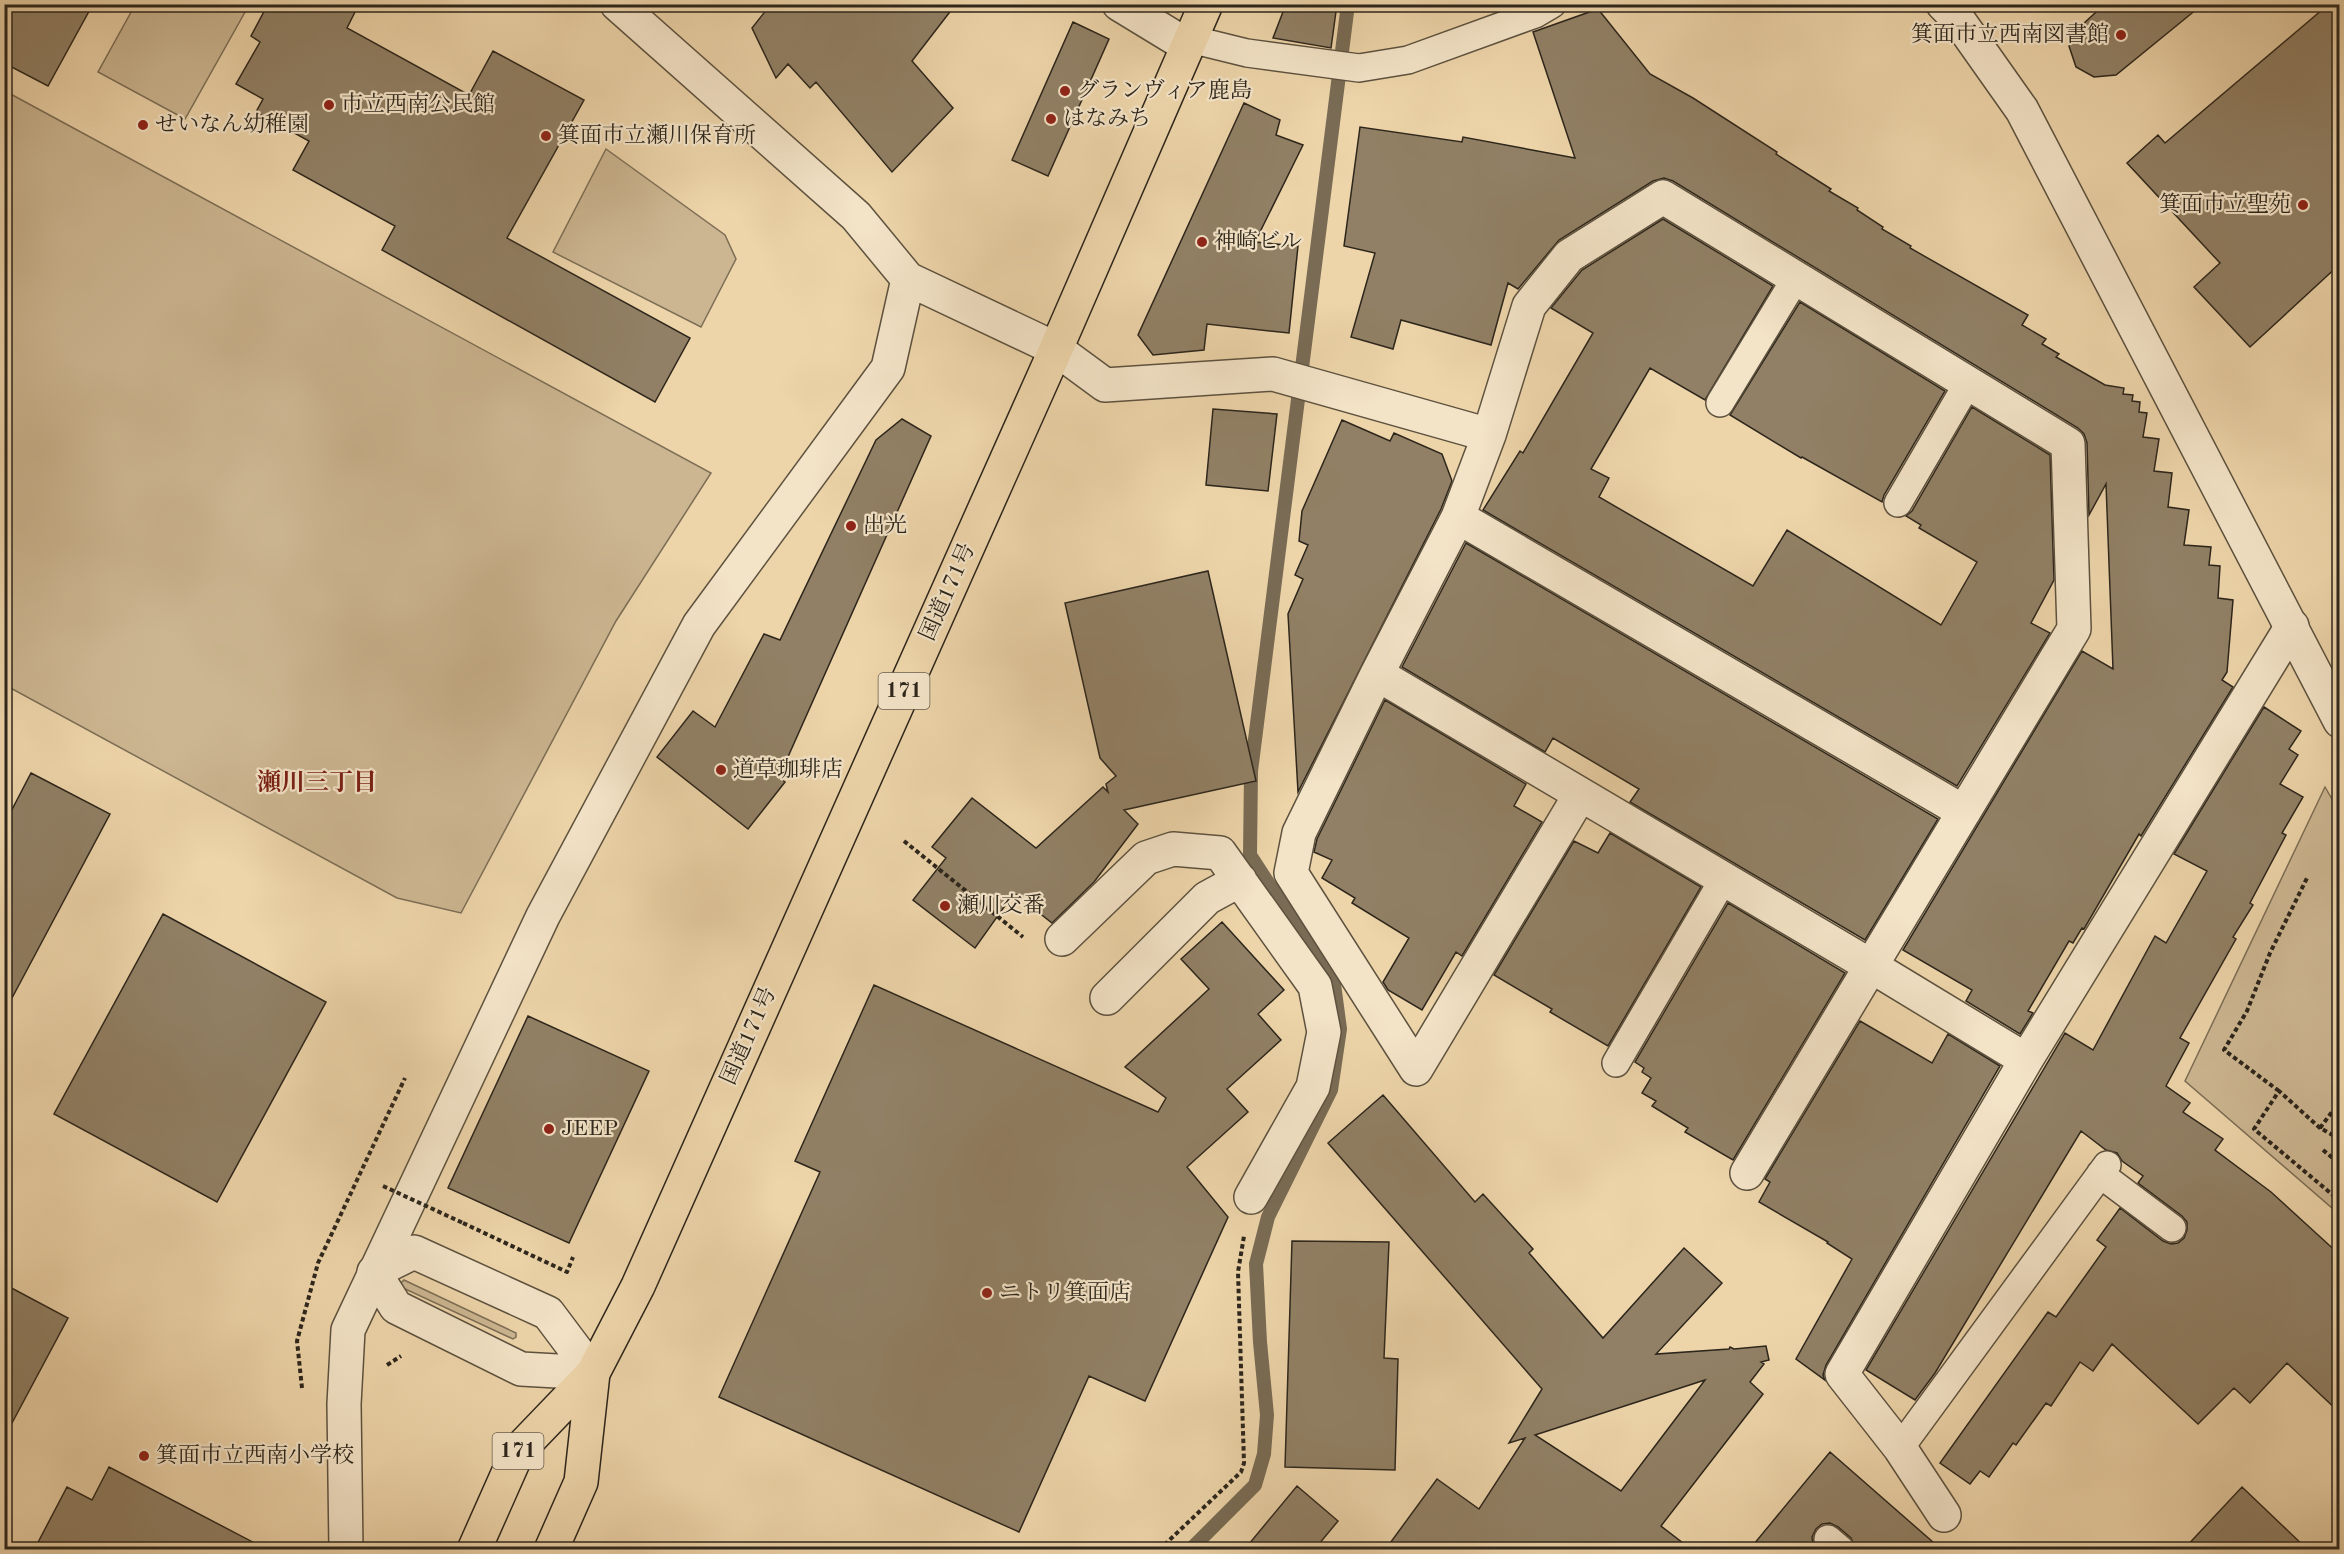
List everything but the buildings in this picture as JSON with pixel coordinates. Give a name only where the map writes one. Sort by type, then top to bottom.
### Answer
[{"type":"highway","name":"国道171号","points":[[474,1550],[518,1451],[593,1373],[638,1286],[1056,349],[1206,4]]},
{"type":"highway","name":"国道171号","points":[[551,1550],[581,1482],[593,1373]]},
{"type":"street","points":[[617,4],[856,216],[908,279],[1056,349],[1105,385],[1273,374],[1489,435]]},
{"type":"street","points":[[1119,4],[1189,42]]},
{"type":"street","points":[[1956,9],[2022,110],[2340,721]]},
{"type":"street","points":[[1107,998],[1207,898],[1267,886],[1299,833],[1458,517],[1489,435],[1529,306],[1569,256],[1662,197],[2068,444],[2074,629],[1747,1173]]},
{"type":"street","points":[[346,1550],[344,1404],[348,1330],[543,916],[699,625],[888,368],[908,279]]},
{"type":"street","points":[[1458,517],[1964,812]]},
{"type":"street","points":[[1944,1515],[1900,1448],[1842,1374],[2026,1060],[2292,626]]},
{"type":"street","points":[[1377,674],[2026,1060]]},
{"type":"street","points":[[1062,939],[1146,858],[1173,849],[1220,853],[1267,886],[1416,1069],[1580,795]]},
{"type":"street","points":[[1251,1197],[1313,1087],[1324,1032],[1315,986],[1267,886]]},
{"type":"street","points":[[374,1272],[414,1252],[548,1313],[593,1373]]},
{"type":"street","points":[[374,1272],[396,1307],[521,1370],[593,1373]]},
{"type":"lane","points":[[1189,42],[1247,53],[1359,68],[1408,60],[1535,14],[1552,4]]},
{"type":"lane","points":[[1720,403],[1796,278]]},
{"type":"lane","points":[[1898,503],[1968,383]]},
{"type":"lane","points":[[1616,1063],[1723,880]]},
{"type":"lane","points":[[1900,1448],[2103,1170],[2172,1228]]},
{"type":"path","points":[[904,842],[1042,952],[1062,939]]},
{"type":"path","points":[[2308,876],[2270,953],[2247,1011],[2224,1050],[2279,1091],[2320,1128],[2340,1139]]},
{"type":"path","points":[[2279,1091],[2254,1129],[2340,1202]]},
{"type":"path","points":[[2320,1128],[2340,1101]]},
{"type":"path","points":[[2323,1150],[2340,1164]]},
{"type":"path","points":[[383,1186],[567,1272],[573,1257]]},
{"type":"path","points":[[1159,1550],[1241,1472],[1245,1463],[1244,1409],[1238,1330],[1238,1272],[1251,1197]]},
{"type":"path","points":[[383,1367],[398,1356],[408,1357]]},
{"type":"shaded area","points":[[135,5],[249,5],[185,119],[98,72]]},
{"type":"shaded area","points":[[5,91],[711,473],[616,621],[461,913],[397,898],[5,685]]},
{"type":"shaded area","points":[[606,149],[725,235],[736,259],[701,327],[553,252]]},
{"type":"shaded area","points":[[2325,787],[2340,813],[2339,1214],[2185,1081]]},
{"type":"shaded area","points":[[404,1280],[516,1333],[516,1337],[513,1339],[403,1288],[401,1283]]},
{"type":"waterway","points":[[1190,1550],[1255,1485],[1264,1454],[1267,1415],[1256,1264],[1268,1217],[1331,1090],[1340,1029],[1334,984],[1250,855],[1251,771],[1348,4]]},
{"type":"place","name":"箕面市立西南図書館","points":[[2121,35]]},
{"type":"place","name":"グランヴィア鹿島","points":[[1065,91]]},
{"type":"place","name":"市立西南公民館","points":[[329,105]]},
{"type":"place","name":"はなみち","points":[[1051,119]]},
{"type":"place","name":"せいなん幼稚園","points":[[143,125]]},
{"type":"place","name":"箕面市立瀬川保育所","points":[[546,136]]},
{"type":"place","name":"箕面市立聖苑","points":[[2303,205]]},
{"type":"place","name":"神崎ビル","points":[[1202,242]]},
{"type":"place","name":"出光","points":[[851,526]]},
{"type":"place","name":"道草珈琲店","points":[[721,770]]},
{"type":"place","name":"瀬川交番","points":[[945,906]]},
{"type":"place","name":"JEEP","points":[[549,1129]]},
{"type":"place","name":"ニトリ箕面店","points":[[987,1293]]},
{"type":"place","name":"箕面市立西南小学校","points":[[144,1456]]},
{"type":"district","name":"瀬川三丁目","points":[[317,784]]}]
